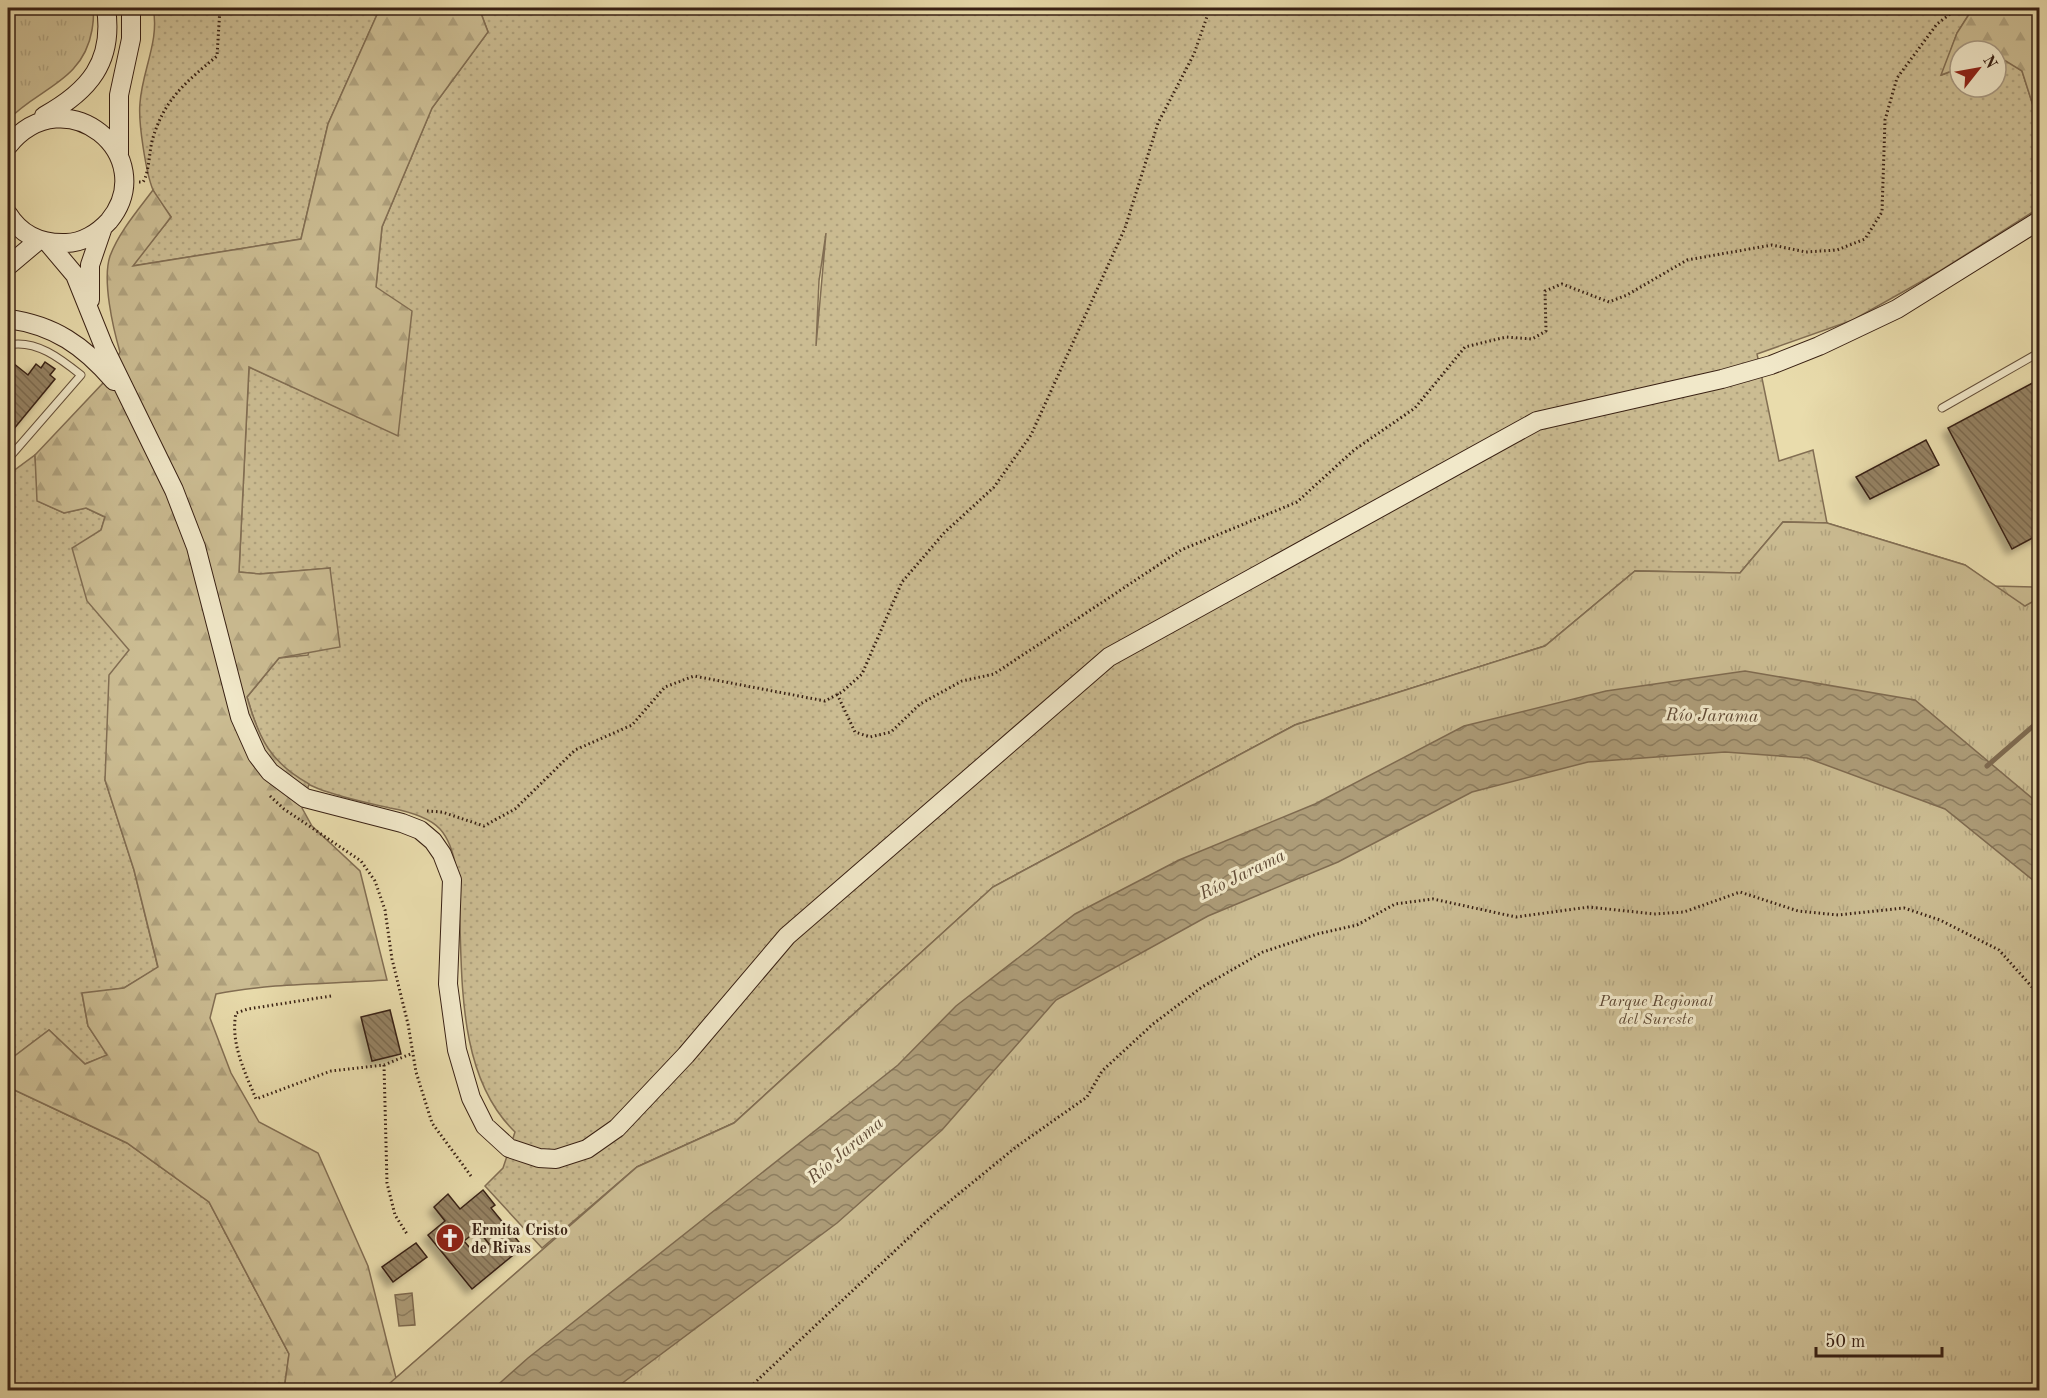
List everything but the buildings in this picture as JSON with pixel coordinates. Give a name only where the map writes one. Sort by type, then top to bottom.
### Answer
[{"type":"main road","points":[[8,146],[29,125],[69,102],[84,90],[102,59],[110,30],[106,8]]},
{"type":"main road","points":[[93,323],[90,265],[103,227],[121,200],[124,184],[118,116],[121,77],[131,39],[130,8]]},
{"type":"main road","points":[[29,125],[44,119],[75,119],[102,133],[120,159]]},
{"type":"main road","points":[[8,214],[25,233],[44,242],[75,275],[93,323],[160,459],[196,547],[240,717],[257,755],[270,772],[305,798],[402,823],[420,830],[433,841],[442,854],[452,880],[449,995],[457,1050],[471,1098],[485,1126],[508,1148],[539,1158],[573,1155],[601,1140],[633,1112],[787,936],[1109,657],[1537,421],[1722,380],[1771,365],[1819,346],[1897,309],[2040,220]]},
{"type":"main road","points":[[8,266],[44,242],[68,243],[87,238],[103,227]]},
{"type":"main road","points":[[8,319],[47,327],[67,339],[99,365],[132,405]]},
{"type":"lane","points":[[8,345],[15,343],[53,352],[81,375],[8,459]]},
{"type":"lane","points":[[1942,408],[2040,352]]},
{"type":"path","points":[[124,184],[144,182],[148,174],[147,160],[159,119],[175,92],[217,56],[220,8]]},
{"type":"path","points":[[427,811],[442,812],[483,825],[514,809],[575,750],[632,725],[664,687],[694,676],[825,700],[837,694],[862,674],[902,582],[944,533],[994,487],[1031,435],[1125,228],[1158,123],[1194,54],[1210,8]]},
{"type":"path","points":[[837,694],[855,732],[870,737],[891,732],[920,704],[962,681],[994,674],[1181,550],[1297,502],[1354,450],[1415,408],[1465,347],[1506,337],[1532,339],[1546,332],[1545,291],[1562,284],[1609,302],[1627,295],[1687,260],[1772,245],[1806,252],[1837,250],[1865,238],[1882,212],[1885,120],[1897,78],[1937,24],[1958,8]]},
{"type":"path","points":[[270,772],[262,782],[265,790],[284,809],[361,861],[375,881],[385,910],[392,959],[416,1072],[432,1123],[471,1176]]},
{"type":"path","points":[[747,1390],[933,1215],[1016,1147],[1087,1097],[1102,1071],[1154,1024],[1202,987],[1263,952],[1317,934],[1357,925],[1395,904],[1433,899],[1516,917],[1590,907],[1654,914],[1684,912],[1740,892],[1798,911],[1838,915],[1904,908],[1940,920],[2000,950],[2040,996]]},
{"type":"path","points":[[331,996],[236,1013],[233,1028],[242,1066],[256,1099],[331,1071],[384,1065],[413,1053]]},
{"type":"path","points":[[384,1065],[387,1183],[395,1215],[407,1234]]},
{"type":"green space","points":[[8,8],[92,8],[94,16],[87,47],[79,62],[58,82],[8,120]]},
{"type":"green space","points":[[153,8],[380,8],[328,124],[301,239],[132,266],[171,217],[150,182],[140,122],[141,91],[154,32]]},
{"type":"green space","points":[[380,8],[479,8],[488,32],[432,108],[382,227],[376,287],[412,311],[398,436],[249,367],[239,572],[260,574],[330,568],[340,647],[279,658],[247,697],[256,725],[275,758],[309,784],[302,808],[312,826],[360,871],[387,980],[280,986],[216,994],[210,1018],[231,1073],[259,1122],[318,1153],[368,1266],[396,1378],[637,1167],[734,1123],[993,887],[1295,725],[1545,646],[1635,571],[1740,573],[1783,522],[1827,523],[1965,565],[1994,586],[2039,587],[2039,804],[492,1390],[284,1390],[289,1354],[209,1202],[127,1143],[8,1087],[8,1061],[49,1030],[85,1064],[107,1055],[88,1026],[82,993],[124,988],[158,967],[134,870],[105,780],[109,675],[129,650],[87,601],[72,548],[101,530],[105,517],[86,508],[64,513],[37,501],[35,455],[103,383],[120,352],[109,304],[107,278],[110,256],[118,238],[153,190],[171,217],[133,266],[301,239],[328,124]]},
{"type":"green space","points":[[479,8],[1973,8],[1955,39],[1948,39],[1948,58],[1942,75],[1948,73],[1948,99],[2008,99],[2008,61],[2022,71],[2037,118],[2039,118],[2039,208],[1940,271],[1853,320],[1757,354],[1779,461],[1813,450],[1827,523],[1783,522],[1740,573],[1635,571],[1545,646],[1295,725],[993,887],[734,1123],[637,1167],[542,1248],[485,1186],[503,1168],[515,1132],[498,1111],[484,1088],[468,1035],[462,980],[457,875],[447,838],[435,824],[416,815],[342,797],[294,777],[271,755],[260,734],[247,697],[279,658],[308,655],[330,568],[259,574],[239,572],[249,367],[398,435],[376,287],[382,227],[432,108],[488,32]],"holes":[[[826,233],[816,346],[819,281]]]},
{"type":"green space","points":[[1973,8],[2039,8],[2039,118],[2037,118],[2022,71],[2008,62],[2008,39],[1955,39]]},
{"type":"green space","points":[[1948,57],[1948,72],[1941,75]]},
{"type":"green space","points":[[35,455],[38,501],[64,513],[86,508],[105,517],[101,530],[129,650],[105,780],[134,870],[158,968],[124,988],[82,994],[88,1026],[108,1055],[85,1064],[49,1030],[8,1061],[8,475]]},
{"type":"green space","name":"Parque Regional del Sureste","points":[[1783,522],[1827,523],[1965,565],[2025,606],[2039,598],[2039,1390],[382,1390],[637,1167],[734,1123],[993,887],[1295,725],[1545,646],[1635,571],[1740,573]]},
{"type":"green space","points":[[8,1087],[127,1143],[209,1202],[289,1354],[284,1390],[8,1390]]},
{"type":"water","name":"Río Jarama","points":[[1745,671],[1915,700],[2039,804],[2039,885],[1945,809],[1807,758],[1725,752],[1588,762],[1472,792],[1338,862],[1208,916],[1056,1000],[942,1130],[837,1223],[613,1390],[492,1390],[528,1358],[898,1065],[956,1006],[1075,914],[1179,860],[1315,804],[1464,726],[1606,691]]},
{"type":"water","points":[[412,1293],[415,1325],[399,1326],[395,1295]]},
{"type":"waterway","points":[[1987,766],[2040,720]]},
{"type":"place","name":"Ermita Cristo de Rivas","points":[[450,1238]]}]
